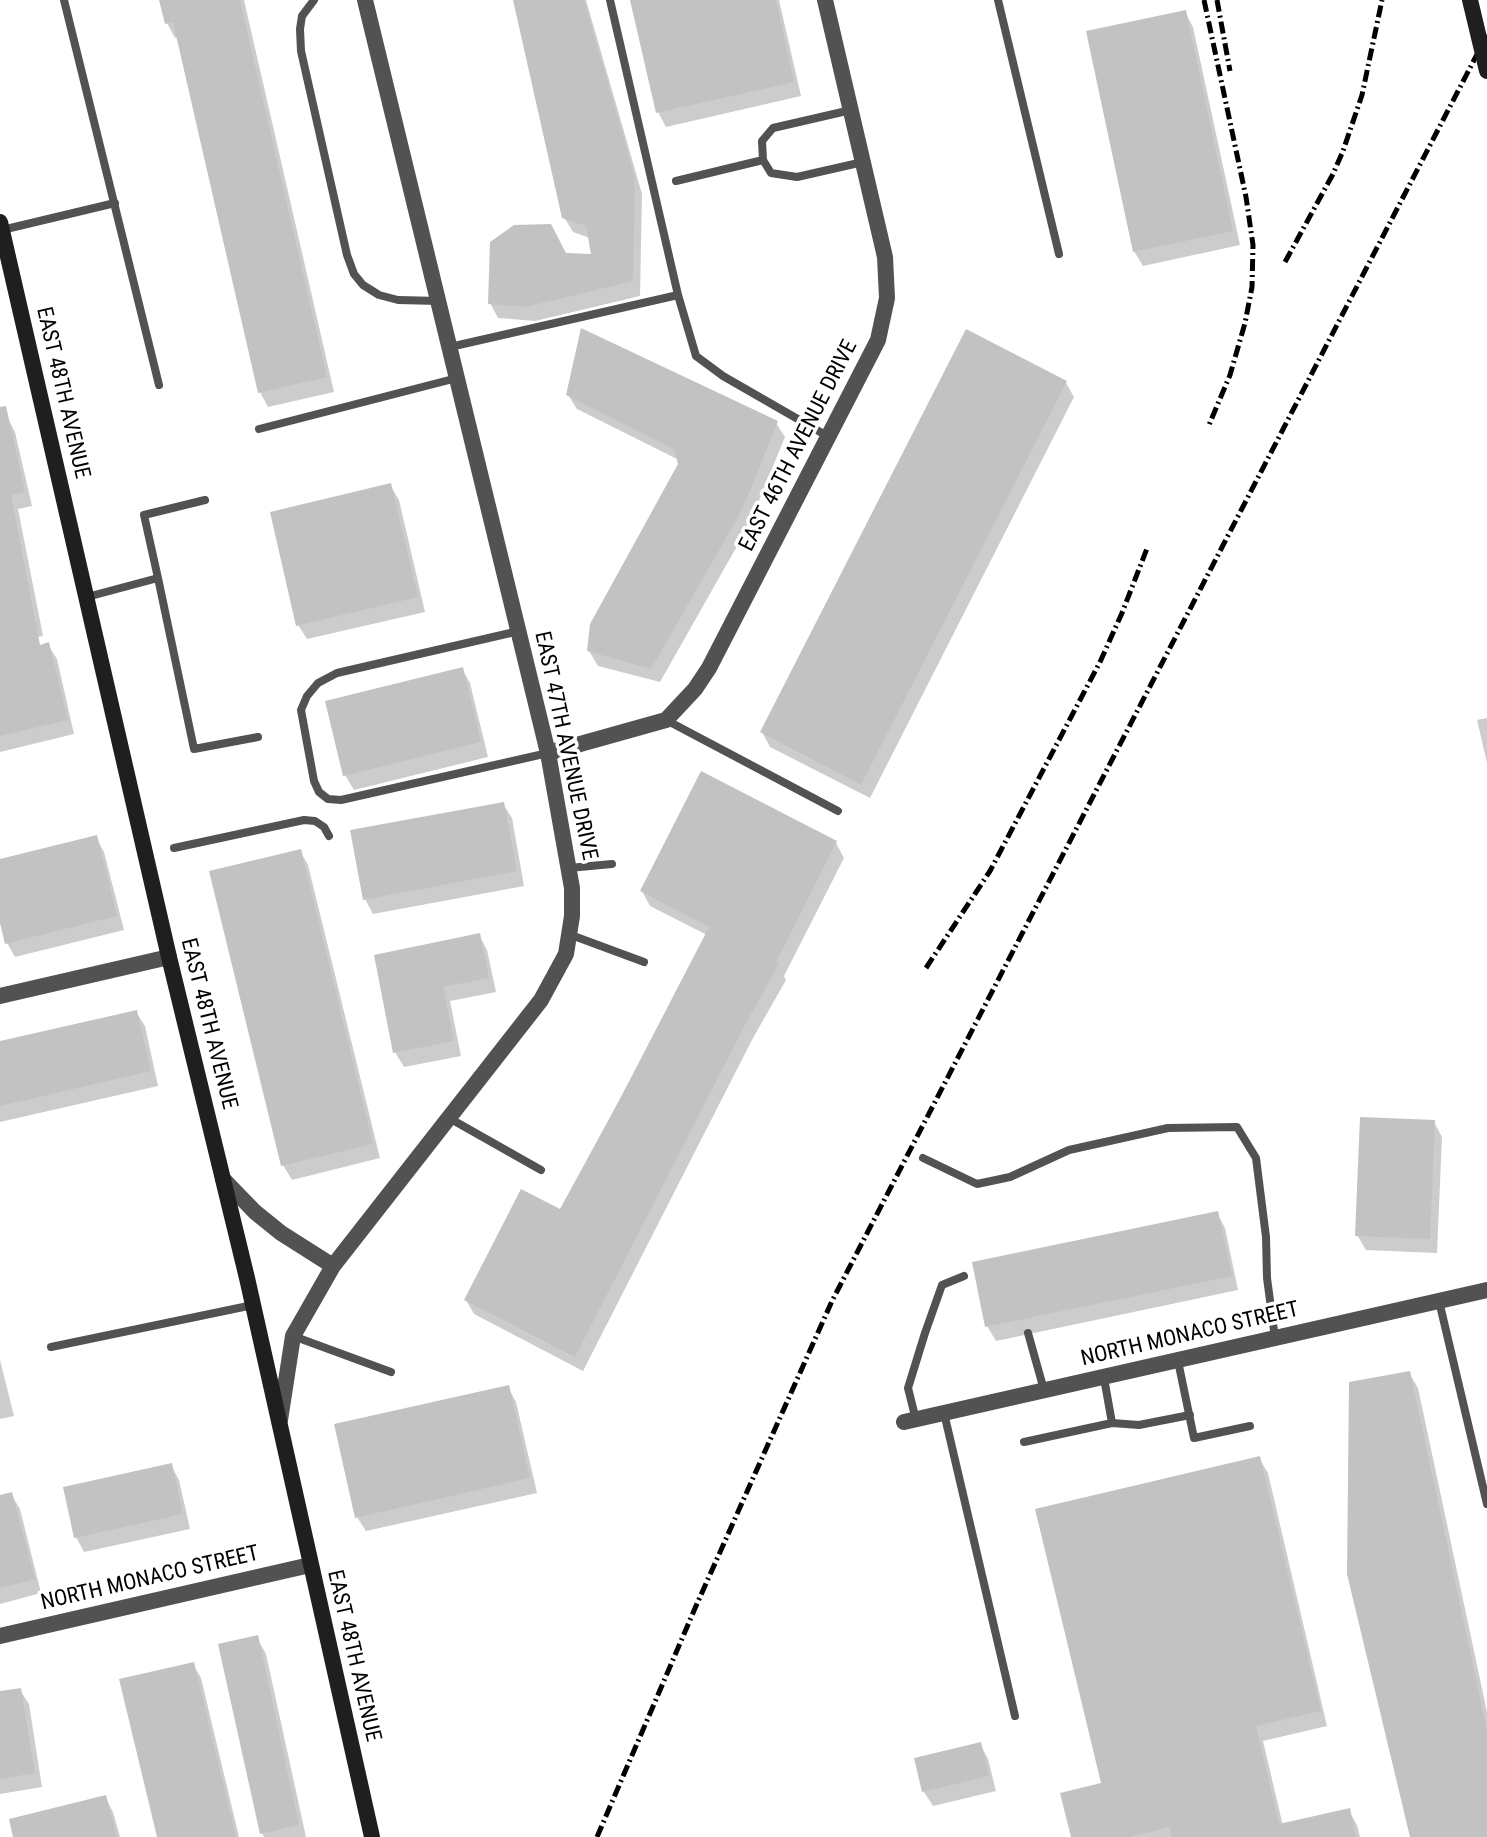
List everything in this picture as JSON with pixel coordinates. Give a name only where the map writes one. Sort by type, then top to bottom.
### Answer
[{"type":"street","name":"EAST 47TH AVENUE DRIVE","points":[[279,1429],[293,1336],[333,1266],[541,1000],[557,974],[571,935],[572,888],[548,753],[365,0]]},
{"type":"street","name":"EAST 46TH AVENUE DRIVE","points":[[666,720],[686,701],[709,668],[878,340],[887,298],[885,257],[825,0]]},
{"type":"street","points":[[1470,0],[1487,71]]},
{"type":"street","name":"EAST 48TH AVENUE","points":[[1,227],[169,957],[253,1305],[372,1837]]},
{"type":"street","points":[[548,753],[666,720]]},
{"type":"street","points":[[0,996],[169,957]]},
{"type":"street","points":[[223,1179],[272,1226],[333,1266]]},
{"type":"street","name":"NORTH MONACO STREET","points":[[910,1421],[1487,1290]]},
{"type":"street","name":"NORTH MONACO STREET","points":[[0,1636],[310,1565]]},
{"type":"lane","points":[[64,0],[159,385]]},
{"type":"lane","points":[[314,0],[302,16],[301,51],[347,255],[354,274],[363,285],[379,295],[398,300],[439,301]]},
{"type":"lane","points":[[610,0],[678,295],[696,356],[748,392],[830,437]]},
{"type":"lane","points":[[998,0],[1059,254]]},
{"type":"lane","points":[[851,110],[773,128],[762,141],[763,160],[771,173],[797,177],[863,162]]},
{"type":"lane","points":[[676,181],[763,160]]},
{"type":"lane","points":[[1,227],[115,203]]},
{"type":"lane","points":[[450,347],[678,295]]},
{"type":"lane","points":[[259,429],[457,378]]},
{"type":"lane","points":[[205,500],[144,515],[194,749],[258,737]]},
{"type":"lane","points":[[87,597],[158,578]]},
{"type":"lane","points":[[519,631],[337,673],[318,683],[301,710],[314,781],[319,792],[328,799],[341,800],[548,753]]},
{"type":"lane","points":[[666,720],[838,811]]},
{"type":"lane","points":[[174,848],[304,820],[315,821],[324,827],[329,836]]},
{"type":"lane","points":[[569,868],[612,864]]},
{"type":"lane","points":[[571,935],[644,962]]},
{"type":"lane","points":[[448,1118],[541,1170]]},
{"type":"lane","points":[[923,1158],[977,1184],[1010,1177],[1069,1150],[1168,1128],[1237,1127],[1256,1158],[1275,1338]]},
{"type":"lane","points":[[910,1421],[908,1388],[942,1285],[964,1276]]},
{"type":"lane","points":[[1439,1301],[1487,1504]]},
{"type":"lane","points":[[51,1347],[253,1305]]},
{"type":"lane","points":[[1028,1333],[1044,1391]]},
{"type":"lane","points":[[293,1336],[391,1372]]},
{"type":"lane","points":[[1178,1360],[1194,1438],[1250,1426]]},
{"type":"lane","points":[[1104,1378],[1112,1423]]},
{"type":"lane","points":[[944,1413],[1015,1716]]},
{"type":"lane","points":[[1024,1442],[1112,1423],[1139,1425],[1190,1415]]},
{"type":"building","points":[[159,0],[240,0],[327,377],[258,393],[173,22],[165,24]]},
{"type":"building","points":[[513,0],[584,0],[635,178],[633,281],[526,307],[488,304],[490,242],[514,225],[551,224],[566,253],[591,254],[586,226],[562,218]]},
{"type":"building","points":[[630,0],[776,0],[794,82],[656,113]]},
{"type":"building","points":[[1186,10],[1233,231],[1133,252],[1086,31]]},
{"type":"building","points":[[581,328],[778,421],[742,510],[651,669],[587,651],[590,624],[678,464],[674,449],[566,395]]},
{"type":"building","points":[[966,329],[1067,381],[861,785],[760,732]]},
{"type":"building","points":[[6,406],[25,492],[11,495],[40,645],[49,642],[68,720],[0,736],[0,407]]},
{"type":"building","points":[[391,483],[418,597],[296,626],[270,512]]},
{"type":"building","points":[[463,667],[481,742],[343,776],[325,701]]},
{"type":"building","points":[[701,771],[837,841],[776,962],[779,964],[575,1357],[464,1300],[521,1189],[560,1209],[709,927],[640,891]]},
{"type":"building","points":[[504,802],[517,871],[363,900],[350,830]]},
{"type":"building","points":[[97,835],[117,916],[5,944],[0,923],[0,859]]},
{"type":"building","points":[[301,849],[373,1144],[281,1166],[209,871]]},
{"type":"building","points":[[480,933],[489,978],[443,987],[454,1041],[393,1053],[374,955]]},
{"type":"building","points":[[137,1010],[151,1071],[0,1106],[0,1041]]},
{"type":"building","points":[[1360,1117],[1435,1120],[1430,1239],[1355,1236]]},
{"type":"building","points":[[1218,1211],[1232,1276],[985,1327],[972,1262]]},
{"type":"building","points":[[1410,1371],[1487,1730],[1487,1837],[1410,1837],[1347,1574],[1349,1382]]},
{"type":"building","points":[[509,1385],[530,1478],[355,1518],[334,1424]]},
{"type":"building","points":[[1260,1456],[1321,1711],[1256,1726],[1279,1824],[1350,1808],[1356,1837],[1171,1837],[1170,1827],[1129,1837],[1071,1837],[1060,1793],[1101,1783],[1035,1509]]},
{"type":"building","points":[[172,1463],[183,1514],[74,1538],[63,1487]]},
{"type":"building","points":[[12,1492],[35,1579],[0,1588],[0,1495]]},
{"type":"building","points":[[258,1635],[299,1825],[260,1834],[218,1644]]},
{"type":"building","points":[[194,1662],[236,1837],[157,1837],[119,1679]]},
{"type":"building","points":[[21,1688],[35,1773],[0,1779],[0,1691]]},
{"type":"building","points":[[981,1742],[989,1776],[922,1792],[914,1758]]},
{"type":"building","points":[[106,1795],[117,1837],[13,1837],[9,1819]]},
{"type":"railway","points":[[1204,0],[1246,197],[1253,245],[1252,287],[1245,323],[1230,375],[1209,425]]},
{"type":"railway","points":[[1217,0],[1230,71]]},
{"type":"railway","points":[[1285,262],[1343,151],[1362,95],[1382,0]]},
{"type":"railway","points":[[597,1837],[832,1301],[1487,35]]},
{"type":"railway","points":[[926,968],[990,871],[1100,662],[1148,546]]}]
